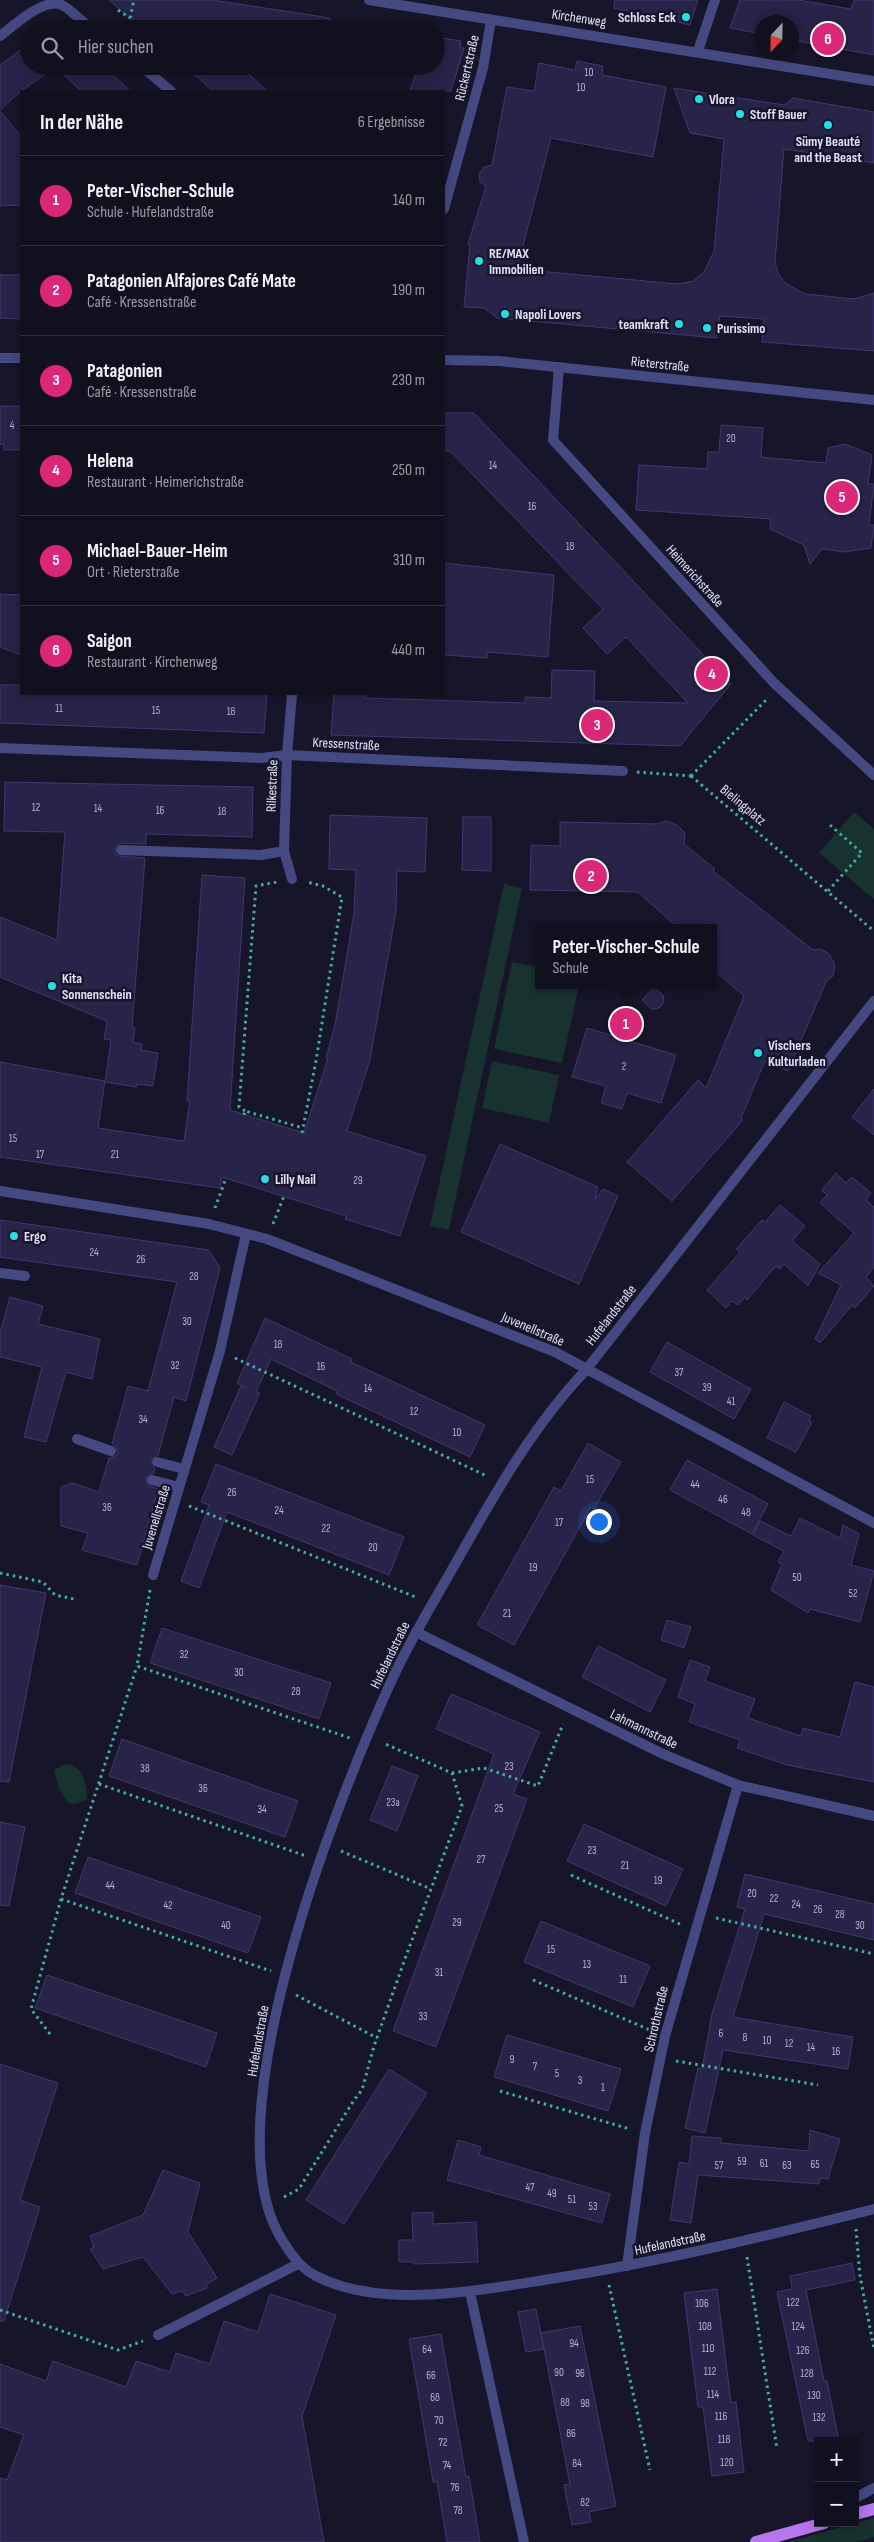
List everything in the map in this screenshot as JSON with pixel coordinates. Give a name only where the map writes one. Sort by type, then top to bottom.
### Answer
[{"type":"main road","points":[[859,2513],[874,2509]]},
{"type":"main road","points":[[756,2542],[814,2526]]},
{"type":"street","name":"Kirchenweg","points":[[369,0],[698,51],[874,81]]},
{"type":"street","points":[[698,51],[715,0]]},
{"type":"street","points":[[22,20],[44,4],[58,3],[80,20]]},
{"type":"street","name":"Rückertstraße","points":[[445,205],[483,68],[491,20]]},
{"type":"street","points":[[0,36],[20,21]]},
{"type":"street","points":[[152,75],[170,90]]},
{"type":"street","points":[[0,358],[20,358]]},
{"type":"street","name":"Rieterstraße","points":[[445,360],[559,367],[874,400]]},
{"type":"street","name":"Heimerichstraße","points":[[559,367],[554,440],[778,688],[874,776]]},
{"type":"street","name":"Rilkestraße","points":[[292,695],[287,755],[284,852],[292,879]]},
{"type":"street","name":"Kressenstraße","points":[[0,748],[261,758],[287,755],[623,771]]},
{"type":"street","points":[[121,850],[261,855],[284,852]]},
{"type":"street","name":"Hufelandstraße","points":[[874,1001],[586,1370],[556,1402],[501,1483],[416,1632],[390,1683],[320,1860],[276,2013],[260,2101],[259,2147],[261,2183],[265,2206],[275,2230],[298,2264],[316,2276],[349,2289],[386,2294],[470,2292],[606,2270],[744,2241],[874,2209]]},
{"type":"street","name":"Juvenellstraße","points":[[0,1191],[209,1224],[267,1239],[555,1352],[874,1523]]},
{"type":"street","name":"Juvenellstraße","points":[[153,1575],[220,1351],[246,1234]]},
{"type":"street","points":[[0,1273],[25,1276]]},
{"type":"street","points":[[77,1439],[111,1451]]},
{"type":"street","points":[[157,1462],[184,1469]]},
{"type":"street","points":[[152,1480],[179,1487]]},
{"type":"street","name":"Lahmannstraße","points":[[416,1632],[663,1754],[738,1785],[874,1816]]},
{"type":"street","name":"Schrothstraße","points":[[627,2266],[645,2133],[664,2036],[738,1785]]},
{"type":"street","points":[[153,2337],[298,2264]]},
{"type":"street","points":[[470,2292],[524,2542]]},
{"type":"street","points":[[859,2496],[874,2488]]},
{"type":"street","points":[[800,2530],[814,2522]]},
{"type":"path","points":[[118,10],[130,18],[134,0]]},
{"type":"path","points":[[623,771],[691,776],[778,688]]},
{"type":"path","name":"Bielingplatz","points":[[691,776],[874,931]]},
{"type":"path","points":[[828,892],[862,852],[830,825]]},
{"type":"path","points":[[292,879],[323,886],[342,897],[303,1130],[245,1113],[239,1107],[256,886],[292,879]]},
{"type":"path","points":[[209,1224],[226,1178]]},
{"type":"path","points":[[267,1239],[284,1196]]},
{"type":"path","points":[[220,1351],[501,1483]]},
{"type":"path","points":[[175,1500],[432,1604]]},
{"type":"path","points":[[0,1573],[43,1582],[55,1594],[74,1599]]},
{"type":"path","points":[[50,2034],[31,2009],[61,1899],[137,1666],[153,1575]]},
{"type":"path","points":[[137,1666],[367,1740],[452,1773],[484,1768],[538,1786],[570,1708]]},
{"type":"path","points":[[265,2206],[299,2190],[362,2090],[377,2038],[462,1806],[452,1773]]},
{"type":"path","points":[[99,1784],[320,1860]]},
{"type":"path","points":[[325,1845],[431,1889]]},
{"type":"path","points":[[571,1875],[694,1930]]},
{"type":"path","points":[[61,1899],[286,1976]]},
{"type":"path","points":[[699,1914],[874,1954]]},
{"type":"path","points":[[533,1980],[664,2036]]},
{"type":"path","points":[[283,1988],[377,2038]]},
{"type":"path","points":[[661,2058],[818,2086]]},
{"type":"path","points":[[500,2091],[645,2133]]},
{"type":"path","points":[[855,2214],[860,2276],[874,2349]]},
{"type":"path","points":[[744,2241],[777,2449]]},
{"type":"path","points":[[606,2270],[650,2470]]},
{"type":"path","points":[[0,2310],[118,2350],[153,2337]]},
{"type":"green space","points":[[854,812],[874,829],[874,899],[819,853]]},
{"type":"green space","points":[[504,884],[522,888],[449,1230],[430,1226]]},
{"type":"green space","points":[[512,962],[535,966],[535,989],[578,989],[562,1063],[494,1049]]},
{"type":"green space","points":[[492,1061],[559,1075],[549,1123],[482,1108]]},
{"type":"green space","points":[[65,1764],[76,1767],[85,1781],[87,1799],[76,1804],[68,1803],[59,1788],[54,1770]]},
{"type":"green space","points":[[874,2518],[874,2537],[856,2542],[788,2542],[842,2527],[859,2527],[859,2522]]},
{"type":"building","points":[[109,0],[212,0],[330,18],[330,20],[132,20]]},
{"type":"building","points":[[615,0],[698,0],[690,25],[614,8]]},
{"type":"building","points":[[740,0],[798,0],[851,9],[854,0],[874,0],[874,55],[799,41],[799,15],[754,15],[754,32],[730,28]]},
{"type":"building","points":[[445,38],[461,41],[460,47],[464,48],[451,91],[410,90],[415,75],[445,75]]},
{"type":"building","points":[[20,51],[20,75],[44,75],[20,90],[0,110],[0,65]]},
{"type":"building","points":[[577,61],[603,66],[602,75],[666,87],[653,157],[551,138],[517,269],[678,284],[693,281],[704,272],[714,251],[724,139],[690,133],[674,88],[784,105],[793,98],[874,112],[874,163],[784,149],[775,262],[778,273],[785,283],[805,294],[854,299],[874,293],[874,351],[762,342],[764,319],[720,316],[717,338],[497,318],[484,308],[464,307],[470,245],[468,244],[486,186],[480,182],[479,174],[484,167],[492,165],[507,87],[534,91],[539,63],[575,70]]},
{"type":"building","points":[[64,75],[113,75],[129,90],[80,90]]},
{"type":"building","points":[[195,75],[250,75],[266,90],[212,90]]},
{"type":"building","points":[[0,111],[20,135],[20,205],[0,206]]},
{"type":"building","points":[[0,275],[20,275],[20,319],[0,318]]},
{"type":"building","points":[[0,406],[20,406],[20,450],[4,450],[4,445],[0,444]]},
{"type":"building","points":[[445,413],[474,413],[731,684],[680,746],[331,735],[334,695],[365,695],[365,698],[525,703],[525,697],[551,698],[552,670],[595,671],[594,701],[688,703],[626,637],[607,654],[583,628],[603,609],[450,451],[445,451]]},
{"type":"building","points":[[721,425],[763,428],[761,457],[826,463],[828,448],[845,444],[872,455],[868,484],[874,484],[869,525],[874,525],[871,548],[845,552],[822,549],[810,564],[804,545],[770,529],[771,519],[636,510],[639,465],[707,469],[708,452],[719,452]]},
{"type":"building","points":[[445,563],[554,575],[548,657],[487,652],[487,658],[445,655]]},
{"type":"building","points":[[0,594],[20,595],[20,655],[0,647]]},
{"type":"building","points":[[0,685],[20,685],[20,695],[267,695],[264,733],[0,723]]},
{"type":"building","points":[[5,782],[253,787],[252,837],[146,834],[146,844],[121,843],[115,847],[115,853],[118,856],[145,858],[132,1028],[135,1028],[133,1042],[142,1044],[141,1050],[158,1053],[153,1086],[137,1084],[136,1087],[105,1082],[111,1040],[104,1039],[107,1021],[0,977],[0,917],[57,940],[65,832],[4,831]]},
{"type":"building","points":[[330,815],[427,818],[425,872],[397,871],[396,911],[370,1060],[347,1131],[426,1156],[400,1236],[345,1219],[346,1216],[222,1177],[220,1188],[0,1157],[0,1062],[105,1081],[98,1128],[184,1141],[190,1101],[187,1101],[202,875],[245,878],[230,1110],[304,1133],[328,1058],[326,1058],[335,1025],[354,913],[356,870],[329,869]]},
{"type":"building","points":[[463,817],[491,817],[491,871],[462,870]]},
{"type":"building","points":[[666,821],[677,825],[685,833],[684,844],[715,869],[713,871],[813,950],[821,949],[829,954],[835,965],[833,976],[826,982],[788,1071],[765,1061],[741,1118],[743,1120],[672,1201],[627,1162],[698,1080],[706,1088],[744,996],[717,973],[717,924],[674,924],[638,892],[530,890],[531,845],[560,846],[560,822],[658,824]]},
{"type":"building","points":[[652,989],[656,989],[663,995],[664,1003],[659,1008],[652,1009],[642,1000]]},
{"type":"building","points":[[587,1028],[676,1055],[661,1103],[627,1093],[622,1109],[601,1103],[606,1086],[572,1077]]},
{"type":"building","points":[[874,1089],[874,1135],[852,1117]]},
{"type":"building","points":[[500,1144],[598,1187],[595,1199],[603,1189],[618,1196],[579,1284],[461,1232]]},
{"type":"building","points":[[836,1173],[846,1183],[852,1177],[871,1193],[866,1200],[874,1207],[874,1267],[866,1277],[874,1286],[855,1308],[852,1305],[820,1343],[815,1339],[841,1285],[818,1273],[854,1233],[820,1203],[827,1195],[822,1190]]},
{"type":"building","points":[[780,1205],[805,1226],[792,1241],[820,1264],[808,1286],[784,1264],[780,1269],[776,1266],[747,1300],[745,1297],[738,1305],[732,1301],[726,1308],[707,1290],[740,1252],[736,1249],[762,1220],[765,1222]]},
{"type":"building","points":[[0,1220],[209,1250],[220,1268],[186,1401],[174,1397],[158,1455],[151,1460],[151,1464],[155,1469],[154,1473],[146,1478],[148,1485],[158,1489],[137,1565],[82,1550],[88,1533],[61,1526],[61,1487],[72,1483],[99,1492],[109,1458],[118,1453],[116,1447],[112,1444],[128,1386],[148,1391],[177,1282],[0,1257]]},
{"type":"building","points":[[10,1297],[43,1306],[38,1324],[100,1339],[92,1379],[66,1372],[46,1442],[24,1437],[42,1367],[0,1357],[0,1333]]},
{"type":"building","points":[[265,1318],[352,1359],[351,1362],[485,1425],[470,1457],[336,1394],[337,1391],[271,1359],[256,1392],[260,1393],[232,1455],[214,1447],[241,1386],[246,1388],[237,1383]]},
{"type":"building","points":[[667,1342],[751,1389],[734,1419],[650,1372]]},
{"type":"building","points":[[784,1402],[811,1416],[809,1421],[812,1422],[796,1452],[767,1438]]},
{"type":"building","points":[[588,1443],[621,1462],[594,1509],[591,1507],[514,1645],[477,1625],[554,1487],[561,1491]]},
{"type":"building","points":[[687,1460],[768,1504],[752,1534],[670,1490]]},
{"type":"building","points":[[216,1464],[404,1537],[389,1575],[227,1512],[199,1588],[181,1581],[209,1505],[201,1502]]},
{"type":"building","points":[[800,1518],[840,1538],[843,1525],[859,1534],[851,1565],[874,1571],[860,1622],[810,1609],[808,1613],[771,1590],[782,1564],[778,1562],[784,1551],[753,1535],[760,1521],[791,1536]]},
{"type":"building","points":[[0,1585],[46,1593],[9,1782],[0,1781]]},
{"type":"building","points":[[667,1620],[691,1627],[684,1648],[661,1640]]},
{"type":"building","points":[[162,1628],[331,1683],[319,1719],[150,1663]]},
{"type":"building","points":[[598,1646],[666,1680],[650,1712],[582,1677]]},
{"type":"building","points":[[690,1660],[710,1667],[705,1681],[755,1699],[748,1718],[801,1736],[803,1728],[840,1737],[855,1682],[874,1687],[874,1782],[787,1765],[737,1748],[740,1740],[689,1722],[695,1704],[678,1697]]},
{"type":"building","points":[[451,1694],[540,1732],[513,1794],[527,1799],[436,2047],[393,2031],[494,1754],[436,1729]]},
{"type":"building","points":[[122,1739],[298,1801],[285,1837],[109,1776]]},
{"type":"building","points":[[392,1766],[418,1776],[397,1831],[370,1820]]},
{"type":"building","points":[[0,1822],[25,1827],[9,1906],[0,1905]]},
{"type":"building","points":[[584,1824],[683,1869],[666,1906],[567,1861]]},
{"type":"building","points":[[88,1857],[261,1917],[248,1953],[75,1893]]},
{"type":"building","points":[[745,1874],[874,1904],[874,1940],[764,1914],[733,2017],[853,2037],[848,2069],[723,2050],[705,2133],[685,2128],[698,2068],[702,2069],[712,2014],[745,1909],[737,1907]]},
{"type":"building","points":[[541,1921],[650,1966],[633,2007],[524,1962]]},
{"type":"building","points":[[47,1975],[217,2033],[206,2067],[35,2008]]},
{"type":"building","points":[[507,2035],[621,2069],[608,2111],[494,2077]]},
{"type":"building","points":[[0,2064],[58,2083],[20,2200],[40,2207],[4,2321],[0,2321]]},
{"type":"building","points":[[389,2069],[427,2093],[344,2224],[306,2200]]},
{"type":"building","points":[[810,2130],[840,2139],[828,2179],[820,2178],[819,2184],[698,2175],[691,2223],[670,2220],[679,2162],[689,2164],[692,2136],[721,2138],[721,2143],[809,2151]]},
{"type":"building","points":[[458,2140],[481,2147],[479,2155],[610,2194],[602,2223],[447,2180]]},
{"type":"building","points":[[163,2170],[200,2183],[188,2232],[217,2278],[206,2285],[207,2288],[186,2296],[182,2291],[172,2294],[143,2257],[103,2269],[90,2249],[94,2247],[90,2236],[143,2215]]},
{"type":"building","points":[[433,2212],[433,2224],[476,2222],[478,2262],[414,2264],[414,2262],[399,2262],[399,2240],[413,2240],[412,2213]]},
{"type":"building","points":[[852,2263],[855,2280],[806,2290],[824,2381],[827,2381],[838,2437],[814,2437],[814,2441],[808,2441],[777,2292],[792,2289],[790,2276]]},
{"type":"building","points":[[717,2289],[731,2403],[736,2402],[744,2472],[712,2476],[703,2407],[698,2407],[684,2293]]},
{"type":"building","points":[[270,2294],[336,2315],[302,2416],[324,2542],[0,2542],[0,2478],[7,2480],[24,2435],[0,2427],[0,2364],[46,2381],[53,2361],[126,2387],[136,2361],[170,2372],[176,2353],[210,2364],[224,2321],[258,2332]]},
{"type":"building","points":[[536,2309],[544,2349],[526,2352],[518,2312]]},
{"type":"building","points":[[580,2326],[616,2506],[589,2512],[591,2522],[572,2525],[564,2485],[570,2484],[541,2333]]},
{"type":"building","points":[[441,2334],[466,2477],[469,2476],[480,2542],[447,2542],[437,2482],[433,2482],[409,2339]]},
{"type":"place","name":"Schloss Eck","points":[[686,17]]},
{"type":"place","name":"Saigon","points":[[828,39]]},
{"type":"place","name":"Vlora","points":[[699,99]]},
{"type":"place","name":"Stoff Bauer","points":[[740,114]]},
{"type":"place","name":"Sümy Beauté and the Beast","points":[[828,125]]},
{"type":"place","name":"RE/MAX Immobilien","points":[[479,261]]},
{"type":"place","name":"Napoli Lovers","points":[[505,314]]},
{"type":"place","name":"teamkraft","points":[[679,324]]},
{"type":"place","name":"Purissimo","points":[[707,328]]},
{"type":"place","name":"Michael-Bauer-Heim","points":[[842,497]]},
{"type":"place","name":"Helena","points":[[712,674]]},
{"type":"place","name":"Patagonien","points":[[597,725]]},
{"type":"place","name":"Patagonien Alfajores Café Mate","points":[[591,876]]},
{"type":"place","name":"Kita Sonnenschein","points":[[52,986]]},
{"type":"place","name":"Peter-Vischer-Schule","points":[[626,1024]]},
{"type":"place","name":"Vischers Kulturladen","points":[[758,1053]]},
{"type":"place","name":"Lilly Nail","points":[[265,1179]]},
{"type":"place","name":"Ergo","points":[[14,1236]]}]
